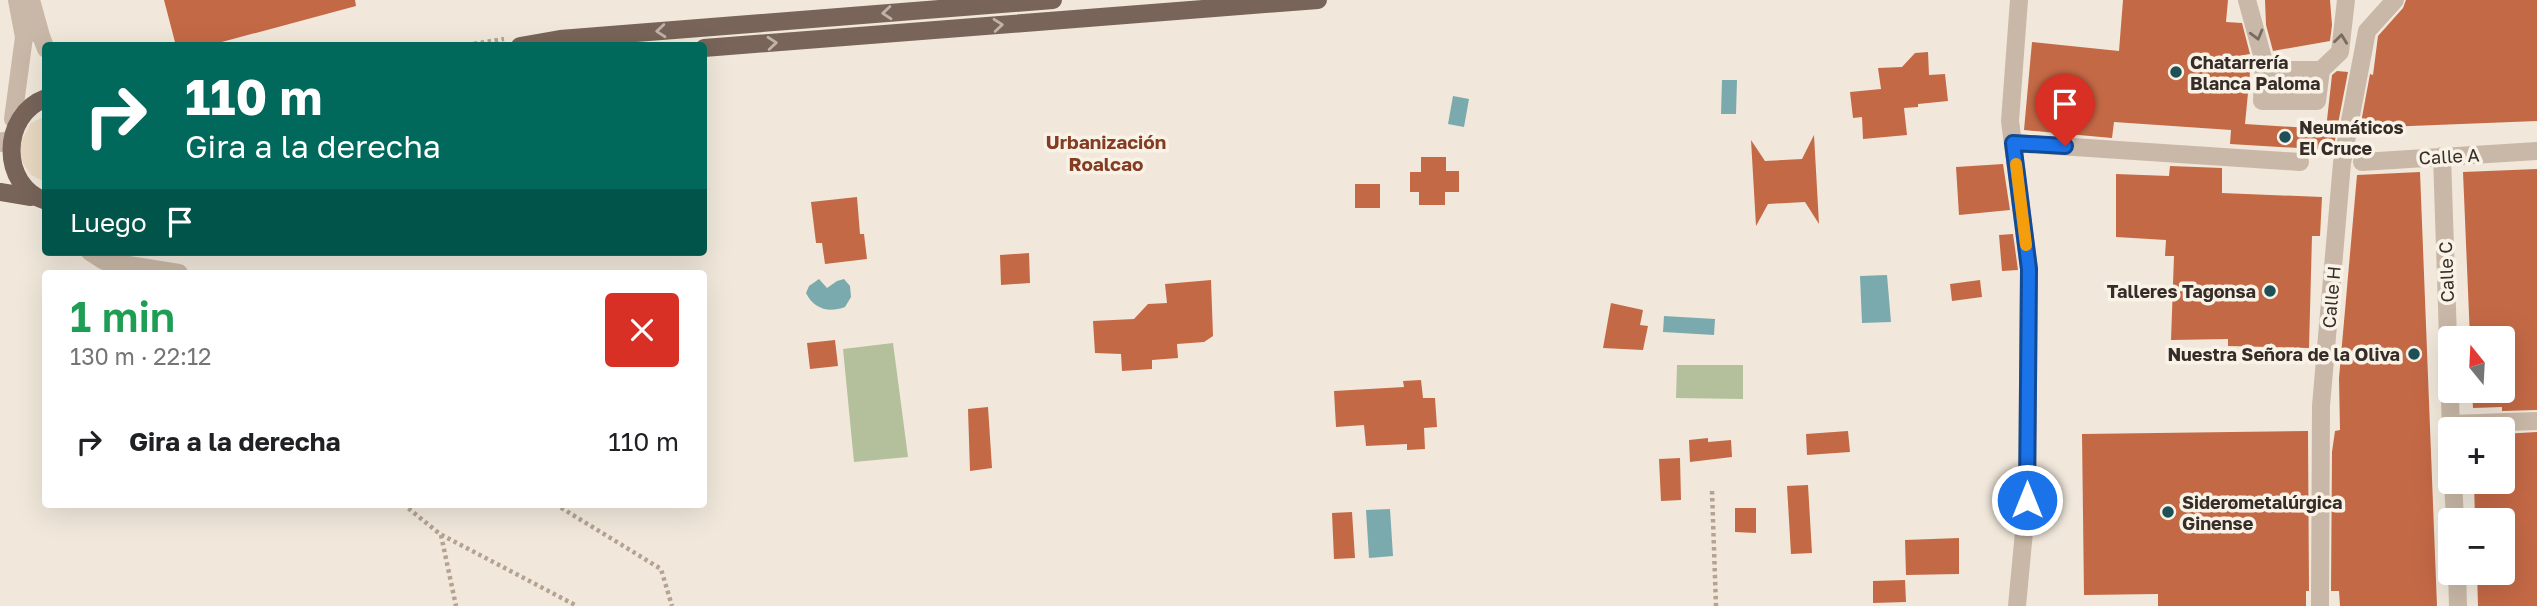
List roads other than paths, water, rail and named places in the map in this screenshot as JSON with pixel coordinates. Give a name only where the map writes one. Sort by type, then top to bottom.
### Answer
[{"type":"main road","points":[[543,42],[1053,0]]},
{"type":"main road","points":[[707,48],[1318,0]]},
{"type":"main road","points":[[39,199],[13,181],[7,171],[4,136],[22,109],[42,100]]},
{"type":"main road","points":[[0,192],[39,199]]},
{"type":"street","points":[[18,0],[37,41]]},
{"type":"street","points":[[4,136],[37,41],[31,0]]},
{"type":"street","points":[[2017,606],[2027,500],[2029,269],[2010,121],[2019,0]]},
{"type":"street","points":[[2247,0],[2264,70],[2262,101],[2317,101],[2321,70],[2340,52],[2346,0]]},
{"type":"street","name":"Calle H","points":[[2320,606],[2321,406],[2342,163],[2367,30],[2395,0]]},
{"type":"street","points":[[2264,70],[2321,70]]},
{"type":"street","points":[[2013,143],[2300,162]]},
{"type":"street","name":"Calle A","points":[[2362,162],[2537,151]]},
{"type":"street","name":"Calle C","points":[[2442,156],[2451,417]]},
{"type":"street","points":[[96,256],[104,261],[160,270]]},
{"type":"street","points":[[2515,422],[2537,421]]},
{"type":"street","points":[[2457,585],[2458,606]]},
{"type":"water","points":[[1722,80],[1737,80],[1736,114],[1721,114]]},
{"type":"water","points":[[1453,96],[1469,99],[1464,127],[1448,124]]},
{"type":"water","points":[[1887,275],[1891,322],[1862,323],[1860,276]]},
{"type":"water","points":[[819,279],[827,288],[844,279],[850,286],[851,297],[845,307],[833,310],[813,303],[806,293],[809,286]]},
{"type":"water","points":[[1664,316],[1715,319],[1714,335],[1663,332]]},
{"type":"water","points":[[1390,509],[1393,556],[1369,558],[1366,510]]},
{"type":"place","name":"Chatarrería Blanca Paloma","points":[[2176,72]]},
{"type":"place","name":"Neumáticos El Cruce","points":[[2285,137]]},
{"type":"place","name":"Talleres Tagonsa","points":[[2270,291]]},
{"type":"place","name":"Nuestra Señora de la Oliva","points":[[2414,354]]},
{"type":"place","name":"Siderometalúrgica Ginense","points":[[2168,512]]},
{"type":"district","name":"Urbanización Roalcao","points":[[1106,152]]}]
